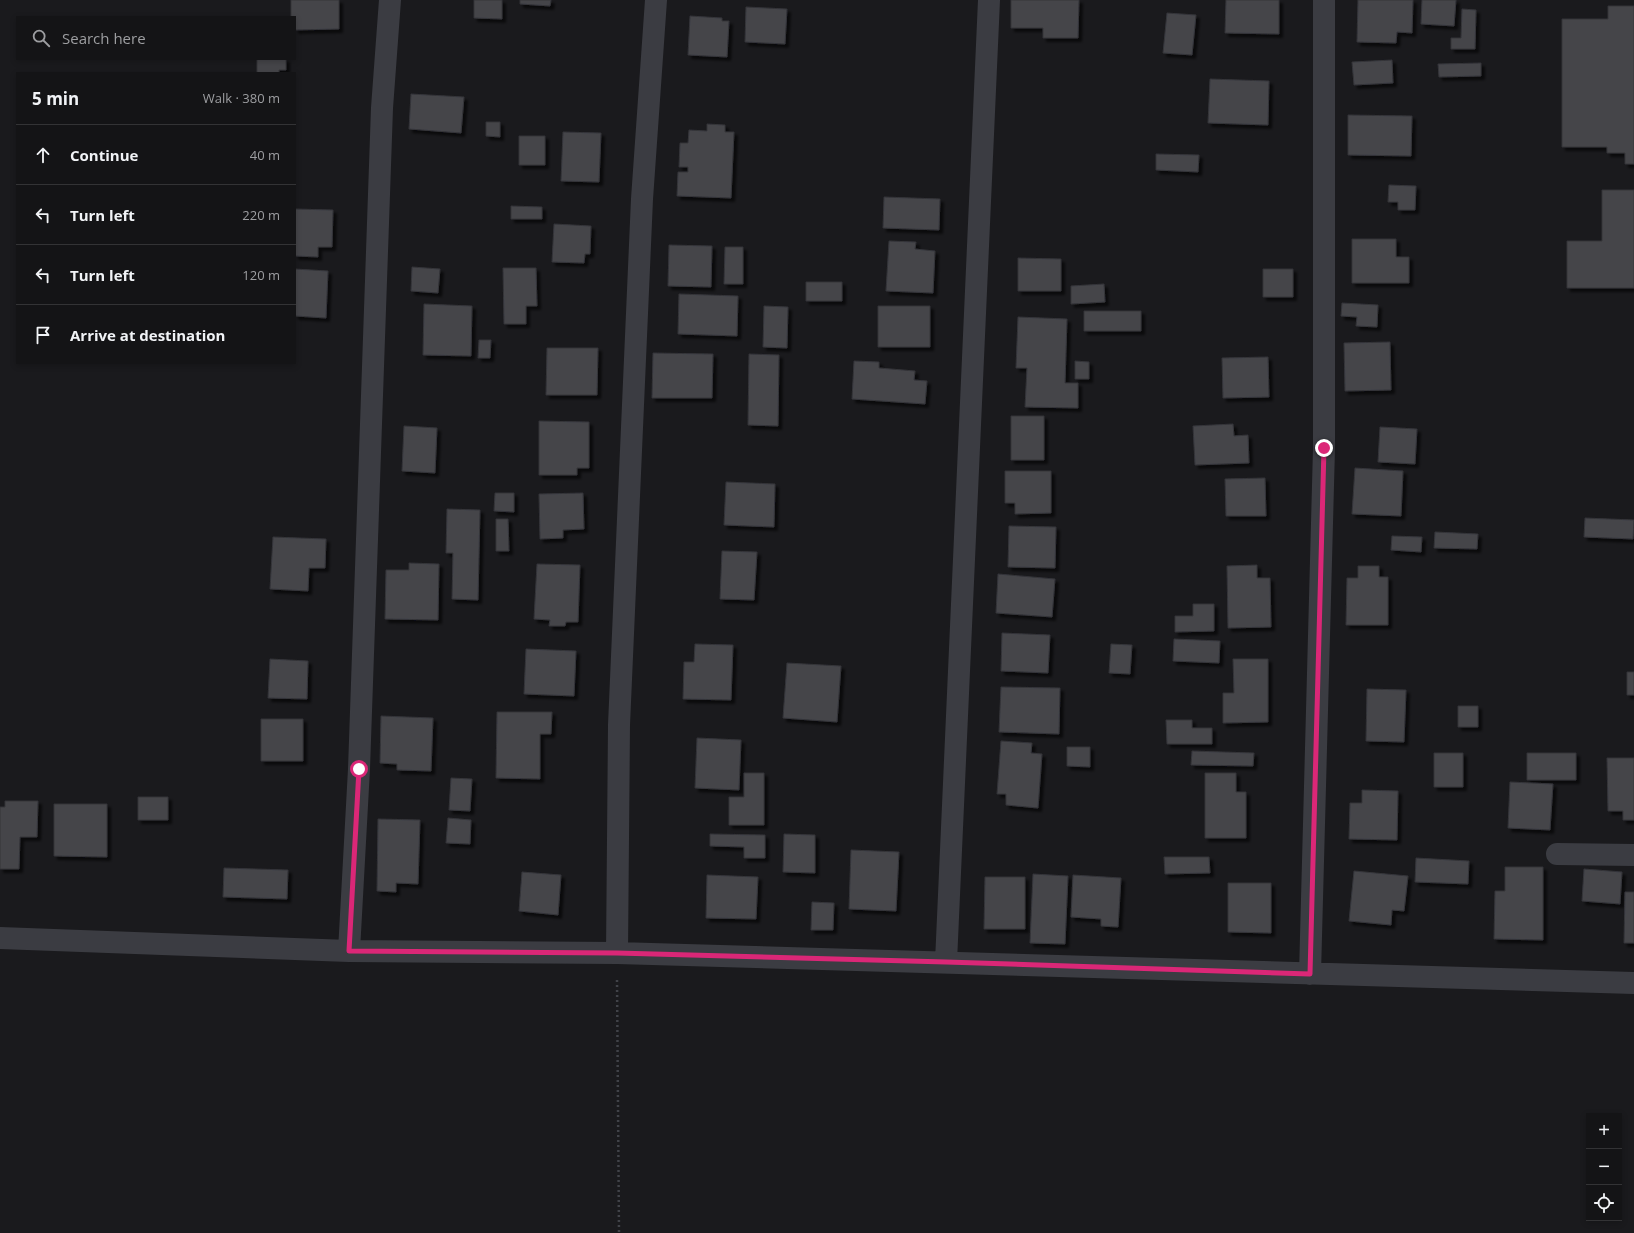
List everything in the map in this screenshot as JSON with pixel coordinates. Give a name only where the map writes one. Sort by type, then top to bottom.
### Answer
[{"type":"street","points":[[349,951],[359,769],[382,108],[390,0]]},
{"type":"street","points":[[617,953],[619,717],[642,199],[656,0]]},
{"type":"street","points":[[946,962],[989,0]]},
{"type":"street","points":[[1310,974],[1324,448],[1324,0]]},
{"type":"street","points":[[1557,854],[1634,856]]},
{"type":"street","points":[[0,938],[349,951],[617,953],[1634,983]]},
{"type":"path","points":[[617,953],[619,1233]]},
{"type":"building","points":[[291,0],[339,0],[339,29],[296,30],[296,16],[291,16]]},
{"type":"building","points":[[474,0],[502,0],[502,19],[474,18]]},
{"type":"building","points":[[520,0],[551,0],[550,6],[520,4]]},
{"type":"building","points":[[1011,0],[1079,0],[1078,38],[1043,38],[1043,28],[1011,28]]},
{"type":"building","points":[[1226,0],[1279,0],[1279,34],[1225,33]]},
{"type":"building","points":[[1358,0],[1413,0],[1412,33],[1397,32],[1396,43],[1357,42]]},
{"type":"building","points":[[1422,0],[1456,0],[1454,26],[1421,24]]},
{"type":"building","points":[[1608,6],[1634,6],[1634,164],[1625,164],[1625,153],[1607,153],[1607,147],[1562,147],[1562,19],[1608,19]]},
{"type":"building","points":[[746,7],[787,9],[785,44],[745,42]]},
{"type":"building","points":[[1462,9],[1476,10],[1475,49],[1451,49],[1451,38],[1461,38]]},
{"type":"building","points":[[1167,13],[1196,15],[1192,55],[1163,53]]},
{"type":"building","points":[[690,16],[722,18],[722,21],[729,21],[727,57],[688,55]]},
{"type":"building","points":[[257,60],[286,60],[286,70],[279,70],[279,72],[257,72]]},
{"type":"building","points":[[1392,60],[1393,83],[1354,85],[1352,62]]},
{"type":"building","points":[[1481,63],[1481,76],[1439,77],[1438,64]]},
{"type":"building","points":[[1210,79],[1269,81],[1268,125],[1208,123]]},
{"type":"building","points":[[411,94],[464,97],[461,133],[409,129]]},
{"type":"building","points":[[1348,115],[1412,116],[1411,156],[1348,155]]},
{"type":"building","points":[[486,122],[500,122],[500,137],[486,136]]},
{"type":"building","points":[[707,124],[725,125],[725,132],[734,132],[731,198],[677,196],[678,172],[688,172],[688,167],[679,167],[680,143],[688,143],[689,130],[707,131]]},
{"type":"building","points":[[563,132],[601,133],[599,182],[561,181]]},
{"type":"building","points":[[519,136],[545,136],[545,165],[519,165]]},
{"type":"building","points":[[1156,154],[1199,155],[1198,172],[1156,170]]},
{"type":"building","points":[[1389,185],[1416,186],[1415,210],[1398,210],[1398,202],[1388,202]]},
{"type":"building","points":[[1602,190],[1634,190],[1634,288],[1567,288],[1567,241],[1602,241]]},
{"type":"building","points":[[884,197],[940,199],[939,230],[883,228]]},
{"type":"building","points":[[511,206],[542,207],[542,219],[511,219]]},
{"type":"building","points":[[296,209],[333,210],[332,247],[318,247],[318,257],[296,256]]},
{"type":"building","points":[[554,224],[591,226],[590,254],[585,254],[584,263],[552,262]]},
{"type":"building","points":[[1352,239],[1396,239],[1396,257],[1409,257],[1409,283],[1352,283]]},
{"type":"building","points":[[889,241],[916,242],[915,249],[935,251],[933,293],[886,291]]},
{"type":"building","points":[[669,245],[712,246],[711,287],[668,286]]},
{"type":"building","points":[[725,247],[743,247],[743,284],[724,284]]},
{"type":"building","points":[[1018,258],[1061,259],[1061,291],[1018,291]]},
{"type":"building","points":[[412,267],[440,269],[438,293],[411,291]]},
{"type":"building","points":[[503,268],[536,268],[537,306],[526,306],[526,324],[504,324]]},
{"type":"building","points":[[296,269],[328,271],[326,318],[296,316]]},
{"type":"building","points":[[1263,269],[1293,269],[1293,297],[1263,297]]},
{"type":"building","points":[[806,282],[842,282],[842,301],[806,301]]},
{"type":"building","points":[[1104,284],[1105,302],[1071,304],[1071,286]]},
{"type":"building","points":[[679,294],[738,296],[737,336],[678,334]]},
{"type":"building","points":[[1342,303],[1378,305],[1377,327],[1356,326],[1357,317],[1341,316]]},
{"type":"building","points":[[424,304],[472,306],[471,356],[423,355]]},
{"type":"building","points":[[764,306],[788,307],[787,348],[763,347]]},
{"type":"building","points":[[878,306],[930,306],[930,347],[878,347]]},
{"type":"building","points":[[1084,311],[1141,311],[1141,331],[1084,331]]},
{"type":"building","points":[[1018,317],[1067,319],[1065,383],[1078,383],[1078,408],[1025,407],[1027,368],[1016,368]]},
{"type":"building","points":[[479,340],[491,340],[490,358],[478,358]]},
{"type":"building","points":[[1390,342],[1391,390],[1345,391],[1344,343]]},
{"type":"building","points":[[547,348],[598,348],[597,395],[546,395]]},
{"type":"building","points":[[653,353],[713,354],[712,398],[652,398]]},
{"type":"building","points":[[749,354],[779,355],[778,426],[748,425]]},
{"type":"building","points":[[1268,357],[1269,397],[1223,398],[1222,358]]},
{"type":"building","points":[[854,361],[879,362],[879,368],[915,371],[914,380],[927,381],[925,404],[852,399]]},
{"type":"building","points":[[1075,361],[1089,362],[1089,379],[1075,379]]},
{"type":"building","points":[[1011,416],[1044,416],[1044,460],[1011,460]]},
{"type":"building","points":[[539,421],[589,422],[589,468],[577,468],[577,475],[539,475]]},
{"type":"building","points":[[1233,424],[1234,436],[1248,435],[1249,463],[1195,465],[1193,426]]},
{"type":"building","points":[[404,426],[437,428],[435,473],[402,471]]},
{"type":"building","points":[[1380,427],[1417,429],[1415,464],[1378,462]]},
{"type":"building","points":[[1355,468],[1403,471],[1401,516],[1352,514]]},
{"type":"building","points":[[1005,471],[1051,471],[1051,513],[1015,514],[1015,503],[1005,503]]},
{"type":"building","points":[[1265,478],[1266,516],[1226,516],[1225,479]]},
{"type":"building","points":[[726,482],[775,484],[774,527],[724,525]]},
{"type":"building","points":[[495,493],[514,493],[514,512],[494,511]]},
{"type":"building","points":[[583,493],[584,529],[563,530],[563,538],[540,539],[539,494]]},
{"type":"building","points":[[447,509],[480,510],[478,600],[452,599],[453,553],[446,553]]},
{"type":"building","points":[[1585,518],[1634,520],[1633,539],[1584,537]]},
{"type":"building","points":[[496,519],[508,519],[509,551],[496,551]]},
{"type":"building","points":[[1009,526],[1056,527],[1055,568],[1008,567]]},
{"type":"building","points":[[1435,532],[1478,534],[1477,549],[1434,548]]},
{"type":"building","points":[[1392,536],[1422,537],[1421,552],[1391,550]]},
{"type":"building","points":[[273,537],[326,539],[325,568],[309,568],[308,591],[270,589]]},
{"type":"building","points":[[722,551],[757,552],[754,600],[720,599]]},
{"type":"building","points":[[409,563],[439,564],[438,620],[385,619],[386,570],[409,570]]},
{"type":"building","points":[[537,564],[580,565],[578,622],[566,622],[565,626],[549,626],[550,620],[534,619]]},
{"type":"building","points":[[1257,565],[1257,578],[1270,578],[1271,627],[1228,628],[1227,566]]},
{"type":"building","points":[[1358,566],[1379,566],[1379,577],[1388,577],[1388,625],[1346,625],[1347,578],[1358,578]]},
{"type":"building","points":[[998,574],[1055,579],[1052,617],[996,613]]},
{"type":"building","points":[[1193,604],[1214,604],[1214,631],[1175,632],[1175,616],[1193,616]]},
{"type":"building","points":[[1002,633],[1050,635],[1048,673],[1001,671]]},
{"type":"building","points":[[1174,639],[1220,641],[1219,663],[1173,661]]},
{"type":"building","points":[[695,644],[733,645],[731,700],[683,699],[684,662],[694,662]]},
{"type":"building","points":[[1111,644],[1132,645],[1130,674],[1109,673]]},
{"type":"building","points":[[526,649],[576,651],[574,696],[524,694]]},
{"type":"building","points":[[270,659],[308,661],[307,699],[268,698]]},
{"type":"building","points":[[1233,659],[1268,659],[1268,722],[1223,723],[1223,693],[1234,693]]},
{"type":"building","points":[[787,663],[841,666],[837,722],[783,718]]},
{"type":"building","points":[[1627,672],[1634,672],[1634,695],[1627,695]]},
{"type":"building","points":[[1001,687],[1060,688],[1059,734],[999,732]]},
{"type":"building","points":[[1367,689],[1406,690],[1404,742],[1366,741]]},
{"type":"building","points":[[1458,706],[1478,706],[1478,727],[1458,727]]},
{"type":"building","points":[[497,712],[552,712],[551,734],[540,734],[540,779],[496,778]]},
{"type":"building","points":[[381,716],[433,718],[431,771],[397,770],[397,764],[380,763]]},
{"type":"building","points":[[261,719],[303,719],[303,761],[261,761]]},
{"type":"building","points":[[1166,720],[1192,720],[1192,728],[1212,728],[1212,744],[1167,744]]},
{"type":"building","points":[[697,738],[741,740],[739,790],[695,788]]},
{"type":"building","points":[[1001,741],[1032,743],[1031,753],[1042,754],[1038,808],[1006,805],[1006,794],[997,794]]},
{"type":"building","points":[[1067,747],[1090,747],[1090,767],[1067,766]]},
{"type":"building","points":[[1192,751],[1254,753],[1253,766],[1191,765]]},
{"type":"building","points":[[1434,753],[1463,753],[1463,787],[1434,787]]},
{"type":"building","points":[[1527,753],[1576,753],[1576,780],[1527,780]]},
{"type":"building","points":[[1607,758],[1634,758],[1634,820],[1623,820],[1623,811],[1608,811]]},
{"type":"building","points":[[744,773],[764,773],[764,825],[729,825],[729,797],[744,797]]},
{"type":"building","points":[[1205,773],[1236,773],[1236,792],[1246,792],[1246,838],[1205,838]]},
{"type":"building","points":[[451,778],[472,779],[470,811],[449,810]]},
{"type":"building","points":[[1510,782],[1553,784],[1550,830],[1508,828]]},
{"type":"building","points":[[1362,790],[1398,791],[1397,840],[1349,839],[1350,803],[1362,803]]},
{"type":"building","points":[[138,797],[168,797],[168,820],[138,820]]},
{"type":"building","points":[[5,801],[38,801],[37,837],[20,837],[19,869],[0,869],[0,807],[5,807]]},
{"type":"building","points":[[54,804],[107,804],[107,857],[54,856]]},
{"type":"building","points":[[448,818],[471,820],[470,844],[446,843]]},
{"type":"building","points":[[378,819],[420,820],[418,884],[396,883],[396,892],[377,891]]},
{"type":"building","points":[[710,834],[765,835],[765,858],[744,858],[744,847],[710,846]]},
{"type":"building","points":[[784,834],[815,835],[815,873],[783,872]]},
{"type":"building","points":[[851,850],[899,852],[896,911],[849,909]]},
{"type":"building","points":[[1164,857],[1209,857],[1210,873],[1165,874]]},
{"type":"building","points":[[1416,858],[1469,861],[1468,884],[1415,882]]},
{"type":"building","points":[[1505,867],[1543,867],[1543,940],[1494,939],[1495,891],[1505,891]]},
{"type":"building","points":[[224,868],[288,870],[287,899],[223,897]]},
{"type":"building","points":[[1584,869],[1622,872],[1620,904],[1582,901]]},
{"type":"building","points":[[1354,871],[1408,876],[1404,911],[1392,910],[1391,925],[1349,921]]},
{"type":"building","points":[[522,872],[561,875],[558,915],[519,911]]},
{"type":"building","points":[[1033,874],[1068,876],[1065,944],[1030,943]]},
{"type":"building","points":[[707,875],[758,877],[756,919],[706,918]]},
{"type":"building","points":[[1073,875],[1121,878],[1118,927],[1101,926],[1101,919],[1071,917]]},
{"type":"building","points":[[985,877],[1025,877],[1025,929],[984,929]]},
{"type":"building","points":[[1228,883],[1271,883],[1271,933],[1228,932]]},
{"type":"building","points":[[1625,892],[1634,892],[1634,943],[1624,943]]},
{"type":"building","points":[[812,902],[834,903],[833,930],[811,930]]},
{"type":"route","points":[[359,769],[349,951],[617,953],[1310,974],[1324,448]]}]
